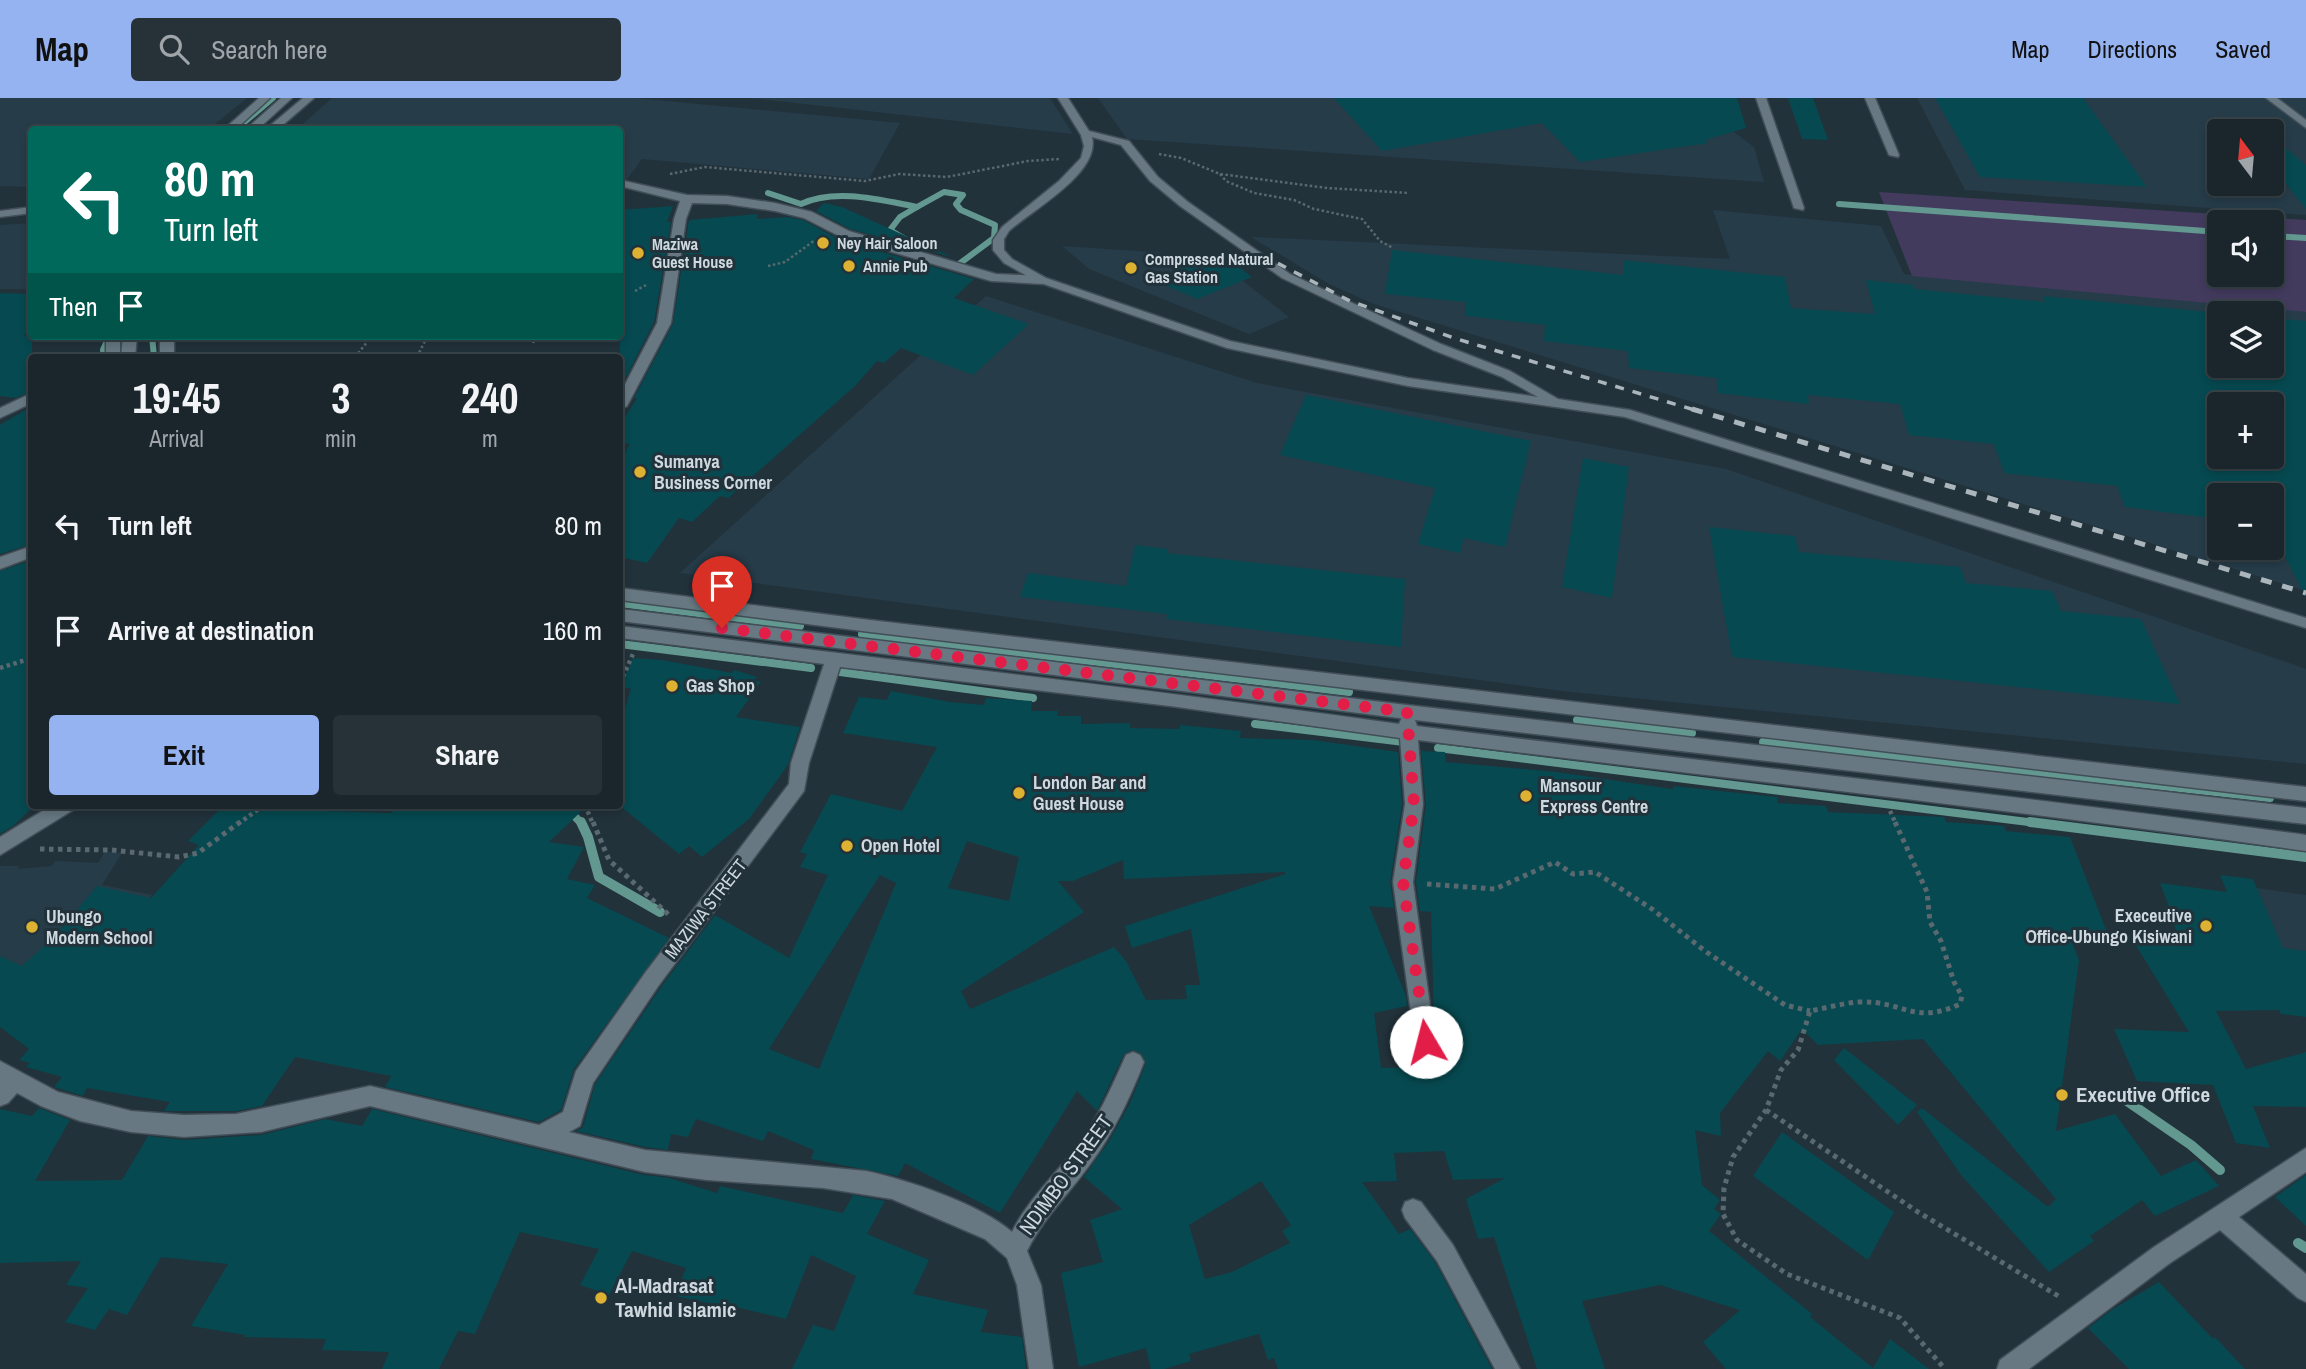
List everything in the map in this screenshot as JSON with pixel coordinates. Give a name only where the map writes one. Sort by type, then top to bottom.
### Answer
[{"type":"street","points":[[233,126],[265,98]]},
{"type":"street","points":[[255,126],[287,98]]},
{"type":"street","points":[[275,126],[309,98]]},
{"type":"street","points":[[623,184],[687,199],[727,200],[775,207],[808,215],[827,226],[902,252],[995,278],[1042,280]]},
{"type":"street","points":[[623,400],[664,323],[678,228],[687,199]]},
{"type":"street","points":[[0,414],[28,399]]},
{"type":"street","points":[[0,563],[28,552]]},
{"type":"street","points":[[623,594],[870,626],[2306,794]]},
{"type":"street","points":[[623,615],[1407,712],[2306,816]]},
{"type":"street","points":[[623,632],[1133,697],[1170,698],[1408,732],[1883,791],[2076,811],[2306,843]]},
{"type":"street","name":"MAZIWA STREET","points":[[542,1135],[572,1119],[584,1078],[652,979],[797,786],[800,763],[834,660]]},
{"type":"street","points":[[1407,712],[1414,804],[1403,882],[1426,1042]]},
{"type":"street","points":[[0,847],[61,809]]},
{"type":"street","name":"NDIMBO STREET","points":[[1015,1250],[1033,1217],[1091,1147],[1109,1118],[1133,1062]]},
{"type":"street","points":[[5,1082],[56,1102],[122,1119],[192,1126],[263,1121],[304,1109],[343,1105],[370,1096],[645,1161],[707,1169],[822,1177],[892,1188],[983,1226],[1015,1250],[1029,1285],[1041,1369]]},
{"type":"street","points":[[2009,1369],[2085,1312],[2306,1159]]},
{"type":"street","points":[[1413,1210],[1445,1253],[1508,1369]]},
{"type":"street","points":[[2221,1216],[2306,1290]]},
{"type":"lane","points":[[1063,98],[1089,148],[1082,162],[1056,190],[1007,228],[999,239],[999,250],[1008,261],[1042,280],[1227,344],[1408,382],[1626,413],[2306,623]]},
{"type":"lane","points":[[1761,98],[1800,208]]},
{"type":"lane","points":[[1870,98],[1894,155]]},
{"type":"lane","points":[[2271,98],[2306,125]]},
{"type":"lane","points":[[1083,132],[1125,144],[1154,179],[1184,204],[1286,276],[1437,347],[1506,374],[1558,402]]},
{"type":"lane","points":[[0,214],[28,210]]},
{"type":"path","points":[[1132,152],[1181,158],[1220,174],[1327,188],[1409,193]]},
{"type":"path","points":[[623,182],[705,167],[865,181],[899,174],[926,178],[958,176],[1028,161],[1064,159],[1082,162]]},
{"type":"path","points":[[1220,174],[1226,181],[1254,193],[1294,200],[1314,209],[1362,219],[1380,241],[1393,248]]},
{"type":"path","points":[[768,266],[785,262],[827,226]]},
{"type":"path","points":[[357,354],[369,340]]},
{"type":"path","points":[[623,677],[643,634]]},
{"type":"path","points":[[0,668],[28,660]]},
{"type":"path","points":[[1403,882],[1495,889],[1555,862],[1573,874],[1595,872],[1652,909],[1705,951],[1785,1005],[1810,1011],[1858,1002],[1885,1004],[1921,1016],[1960,1004],[1962,996],[1954,982],[1941,941],[1930,922],[1927,892],[1886,804],[1883,791]]},
{"type":"path","points":[[27,850],[111,850],[179,858],[198,853],[258,809]]},
{"type":"path","points":[[587,809],[608,860],[665,914],[695,923]]},
{"type":"path","points":[[1810,1011],[1798,1050],[1782,1070],[1766,1110],[1733,1157],[1724,1188],[1723,1214],[1737,1240],[1787,1274],[1900,1318],[1945,1369]]},
{"type":"path","points":[[1766,1110],[1918,1212],[2085,1312]]},
{"type":"shaded area","points":[[0,98],[247,98],[213,126],[28,126],[28,187],[0,186]]},
{"type":"shaded area","points":[[332,98],[635,98],[900,123],[869,179],[642,159],[623,185],[623,126],[300,126]]},
{"type":"shaded area","points":[[750,98],[1050,98],[1073,134]]},
{"type":"shaded area","points":[[1098,98],[1689,98],[1754,147],[1764,182],[1127,139]]},
{"type":"shaded area","points":[[1917,98],[2306,98],[2306,215],[2284,213],[2284,210],[2238,210],[1965,190]]},
{"type":"shaded area","points":[[1879,192],[2207,214],[2207,287],[2284,287],[2284,219],[2306,220],[2306,312],[2284,310],[2284,301],[2207,303],[1912,276]]},
{"type":"shaded area","points":[[1713,210],[1881,226],[1904,274],[2207,303],[2207,378],[2284,378],[2284,310],[2306,312],[2306,591],[1374,304],[1329,284],[1251,237],[1730,259]]},
{"type":"shaded area","points":[[28,223],[28,289],[0,289],[0,225]]},
{"type":"shaded area","name":"Compressed Natural Gas Station","points":[[1062,246],[1211,256],[1289,317],[1249,334],[1089,269]]},
{"type":"shaded area","points":[[986,296],[1257,383],[1726,469],[2306,669],[2306,764],[1562,691],[680,573]]},
{"type":"shaded area","points":[[105,852],[122,853],[102,885],[152,895],[96,965],[0,1026],[0,866],[20,866],[18,869],[52,866],[55,861],[98,863]]},
{"type":"shaded area","points":[[2229,884],[2306,895],[2306,975],[2265,970]]},
{"type":"building","points":[[1334,98],[1737,98],[1746,128],[1705,140],[1708,143],[1580,162],[1542,123],[1382,151]]},
{"type":"building","points":[[1788,98],[1813,98],[1828,140],[1802,139]]},
{"type":"building","points":[[1935,98],[2083,98],[2147,187],[1980,177]]},
{"type":"building","points":[[2284,146],[2306,165],[2306,209],[2284,181]]},
{"type":"building","points":[[824,203],[842,207],[952,257],[850,229],[816,211]]},
{"type":"building","points":[[673,206],[667,222],[671,222],[654,322],[623,383],[620,340],[623,340],[623,210]]},
{"type":"building","points":[[758,214],[757,219],[788,217],[803,220],[840,240],[974,279],[954,298],[1029,324],[973,375],[901,348],[884,363],[877,361],[855,386],[728,498],[720,496],[692,522],[679,518],[647,563],[623,558],[623,456],[630,444],[623,443],[623,420],[637,398],[634,398],[673,324],[689,220]]},
{"type":"building","points":[[1392,250],[1624,275],[1623,260],[1785,277],[1791,308],[1875,314],[1866,280],[1913,285],[1914,289],[2045,302],[2043,296],[2207,312],[2207,378],[2284,378],[2284,319],[2306,321],[2306,597],[2284,554],[2284,483],[2207,483],[2207,517],[2125,507],[2117,486],[2004,473],[1994,444],[1909,435],[1900,404],[1808,395],[1809,404],[1718,393],[1717,378],[1629,368],[1628,351],[1544,341],[1545,325],[1466,316],[1465,302],[1385,294]]},
{"type":"building","points":[[1220,253],[1252,277],[1197,299],[1153,280]]},
{"type":"building","points":[[0,293],[28,294],[28,330],[24,336],[32,340],[32,354],[28,354],[28,393],[16,398],[0,396]]},
{"type":"building","points":[[1306,395],[1531,441],[1505,547],[1464,538],[1460,553],[1418,544],[1435,488],[1280,455]]},
{"type":"building","points":[[28,408],[28,545],[0,554],[0,425]]},
{"type":"building","points":[[1583,458],[1629,467],[1612,598],[1562,587]]},
{"type":"building","points":[[1709,527],[1795,536],[1799,552],[1960,567],[1966,583],[2052,591],[2061,611],[2141,619],[2180,704],[1732,657]]},
{"type":"building","points":[[1135,545],[1168,549],[1167,553],[1405,579],[1401,647],[1166,619],[1167,614],[1020,597],[1028,573],[1126,586]]},
{"type":"building","points":[[28,561],[28,809],[31,809],[0,834],[0,571]]},
{"type":"building","points":[[633,658],[662,660],[732,673],[734,670],[757,677],[754,680],[761,682],[736,717],[800,727],[788,765],[749,819],[702,857],[689,846],[679,854],[623,808],[623,716],[631,688],[623,688],[623,681]]},
{"type":"building","points":[[891,691],[984,705],[986,698],[1032,701],[1031,711],[1058,711],[1057,716],[1081,716],[1081,724],[1130,723],[1130,728],[1179,729],[1180,725],[1241,731],[1240,738],[1313,740],[1398,752],[1402,804],[1390,882],[1394,908],[1369,906],[1406,996],[1407,1006],[1374,1013],[1381,1068],[1435,1066],[1436,1069],[1438,1042],[1434,1017],[1431,912],[1420,911],[1416,882],[1426,804],[1421,751],[1445,752],[1446,762],[1556,772],[1673,789],[1673,786],[1777,797],[1778,803],[1826,806],[1828,812],[1944,817],[1946,822],[2004,826],[2006,831],[2070,837],[2112,945],[2070,938],[2079,960],[2056,1131],[2115,1114],[2161,1176],[2196,1160],[2219,1186],[2155,1216],[2142,1200],[2090,1236],[2094,1241],[2049,1272],[1961,1175],[1917,1112],[1922,1108],[2048,1207],[2056,1199],[1923,1039],[1818,1045],[1802,1029],[1780,1061],[1768,1051],[1720,1113],[1721,1136],[1695,1130],[1702,1185],[1720,1200],[1714,1209],[1721,1214],[1709,1231],[1812,1314],[1810,1317],[1873,1368],[1890,1339],[1929,1369],[1726,1369],[1703,1342],[1740,1310],[1660,1285],[1582,1301],[1605,1369],[1537,1369],[1494,1237],[1478,1239],[1466,1199],[1505,1178],[1453,1180],[1444,1151],[1394,1153],[1397,1181],[1362,1182],[1399,1234],[1410,1229],[1435,1262],[1492,1369],[1278,1369],[1274,1358],[1268,1360],[1259,1334],[1189,1354],[1191,1361],[1164,1369],[1151,1369],[1146,1348],[1079,1367],[1061,1273],[1103,1262],[1090,1220],[1122,1209],[1084,1177],[1109,1141],[1130,1103],[1146,1063],[1141,1053],[1132,1050],[1124,1054],[1097,1111],[1077,1091],[1000,1213],[905,1163],[898,1176],[811,1159],[814,1150],[768,1131],[763,1141],[696,1119],[688,1137],[671,1134],[668,1150],[576,1131],[583,1127],[595,1084],[661,987],[715,915],[789,958],[828,875],[800,867],[807,854],[800,852],[831,794],[902,811],[937,747],[843,733],[859,697],[887,700]],"holes":[[[967,841],[1019,857],[1009,901],[948,888]],[[1123,860],[1124,879],[1285,872],[1125,926],[1132,948],[1191,929],[1200,985],[1185,985],[1187,999],[1146,1000],[1126,961],[1114,947],[970,1009],[961,991],[1084,912],[1058,881],[1073,881]],[[880,875],[896,883],[819,1069],[769,1049]],[[1261,1181],[1291,1225],[1282,1231],[1290,1243],[1232,1272],[1205,1279],[1189,1225]]]},
{"type":"building","points":[[220,809],[330,809],[328,811],[391,813],[584,809],[549,842],[584,847],[567,879],[595,885],[587,898],[669,938],[574,1069],[561,1110],[539,1122],[385,1087],[391,1076],[295,1057],[262,1106],[236,1111],[164,1111],[170,1102],[87,1088],[83,1096],[54,1087],[62,1077],[26,1067],[30,1063],[19,1060],[29,1049],[0,1027],[0,956],[22,966],[53,938],[97,886],[151,898],[199,845],[188,841]]},
{"type":"building","points":[[2220,875],[2253,879],[2283,948],[2306,951],[2306,1017],[2281,1014],[2279,1010],[2216,1011],[2246,1069],[2306,1052],[2306,1107],[2253,1106],[2270,1148],[2236,1143],[2213,1085],[2137,1081],[2114,1029],[2189,1032],[2132,939],[2179,936],[2169,915],[2172,915],[2160,883],[2227,892]]},
{"type":"building","points":[[1844,1048],[1917,1105],[1898,1125],[1834,1060]]},
{"type":"building","points":[[39,1108],[70,1120],[35,1181],[122,1180],[148,1136],[184,1140],[261,1135],[325,1119],[362,1126],[372,1109],[644,1175],[669,1178],[717,1193],[720,1186],[843,1213],[853,1195],[885,1201],[867,1234],[929,1260],[913,1294],[988,1310],[981,1332],[1022,1337],[1026,1369],[792,1369],[813,1325],[834,1331],[856,1276],[811,1255],[786,1319],[675,1296],[686,1268],[632,1251],[609,1295],[580,1285],[599,1249],[520,1232],[475,1334],[458,1331],[439,1369],[382,1369],[389,1352],[322,1350],[326,1339],[244,1337],[245,1335],[191,1326],[228,1264],[161,1257],[127,1315],[109,1309],[95,1330],[65,1322],[88,1288],[66,1285],[81,1261],[0,1263],[0,1109],[32,1116]]},
{"type":"building","points":[[1782,1132],[1894,1212],[1868,1260],[1753,1176]]},
{"type":"building","points":[[2306,1175],[2306,1226],[2275,1197]]},
{"type":"building","points":[[2159,1282],[2245,1369],[2129,1369],[2088,1328],[2113,1309]]},
{"type":"waterway","points":[[240,126],[273,98]]},
{"type":"waterway","points":[[917,207],[944,192],[963,195],[956,204],[961,210],[995,225],[994,238],[959,264]]},
{"type":"waterway","points":[[768,193],[801,204],[815,199],[843,196],[917,207]]},
{"type":"waterway","points":[[1839,204],[2207,231]]},
{"type":"waterway","points":[[892,246],[910,242],[890,230],[900,217],[917,207]]},
{"type":"waterway","points":[[2284,237],[2306,238]]},
{"type":"waterway","points":[[104,354],[107,340]]},
{"type":"waterway","points":[[152,340],[154,354]]},
{"type":"waterway","points":[[623,603],[800,626]]},
{"type":"waterway","points":[[862,634],[1349,692]]},
{"type":"waterway","points":[[623,644],[811,668]]},
{"type":"waterway","points":[[840,672],[1033,698]]},
{"type":"waterway","points":[[1577,720],[1692,733]]},
{"type":"waterway","points":[[1255,724],[1404,742]]},
{"type":"waterway","points":[[1763,742],[2270,798]]},
{"type":"waterway","points":[[1438,748],[2044,824]]},
{"type":"waterway","points":[[568,809],[582,824]]},
{"type":"waterway","points":[[2030,822],[2306,857]]},
{"type":"waterway","points":[[582,824],[599,877],[660,912]]},
{"type":"waterway","points":[[2124,1099],[2191,1145],[2220,1170]]},
{"type":"waterway","points":[[2298,1243],[2306,1248]]},
{"type":"railway","points":[[1262,255],[1350,301],[1457,339],[1698,411]]},
{"type":"railway","points":[[1692,409],[2306,593]]},
{"type":"place","name":"Ney Hair Saloon","points":[[823,243]]},
{"type":"place","name":"Maziwa Guest House","points":[[638,253]]},
{"type":"place","name":"Annie Pub","points":[[849,266]]},
{"type":"place","name":"Compressed Natural Gas Station","points":[[1131,268]]},
{"type":"place","name":"Sumanya Business Corner","points":[[640,472]]},
{"type":"place","name":"Gas Shop","points":[[672,686]]},
{"type":"place","name":"London Bar and Guest House","points":[[1019,793]]},
{"type":"place","name":"Mansour Express Centre","points":[[1526,796]]},
{"type":"place","name":"Open Hotel","points":[[847,846]]},
{"type":"place","name":"Execeutive Office-Ubungo Kisiwani","points":[[2206,926]]},
{"type":"place","name":"Ubungo Modern School","points":[[32,927]]},
{"type":"place","name":"Executive Office","points":[[2062,1095]]},
{"type":"place","name":"Al-Madrasat Tawhid Islamic","points":[[601,1298]]},
{"type":"route","points":[[722,628],[1407,712],[1414,804],[1403,882],[1426,1042]]}]
